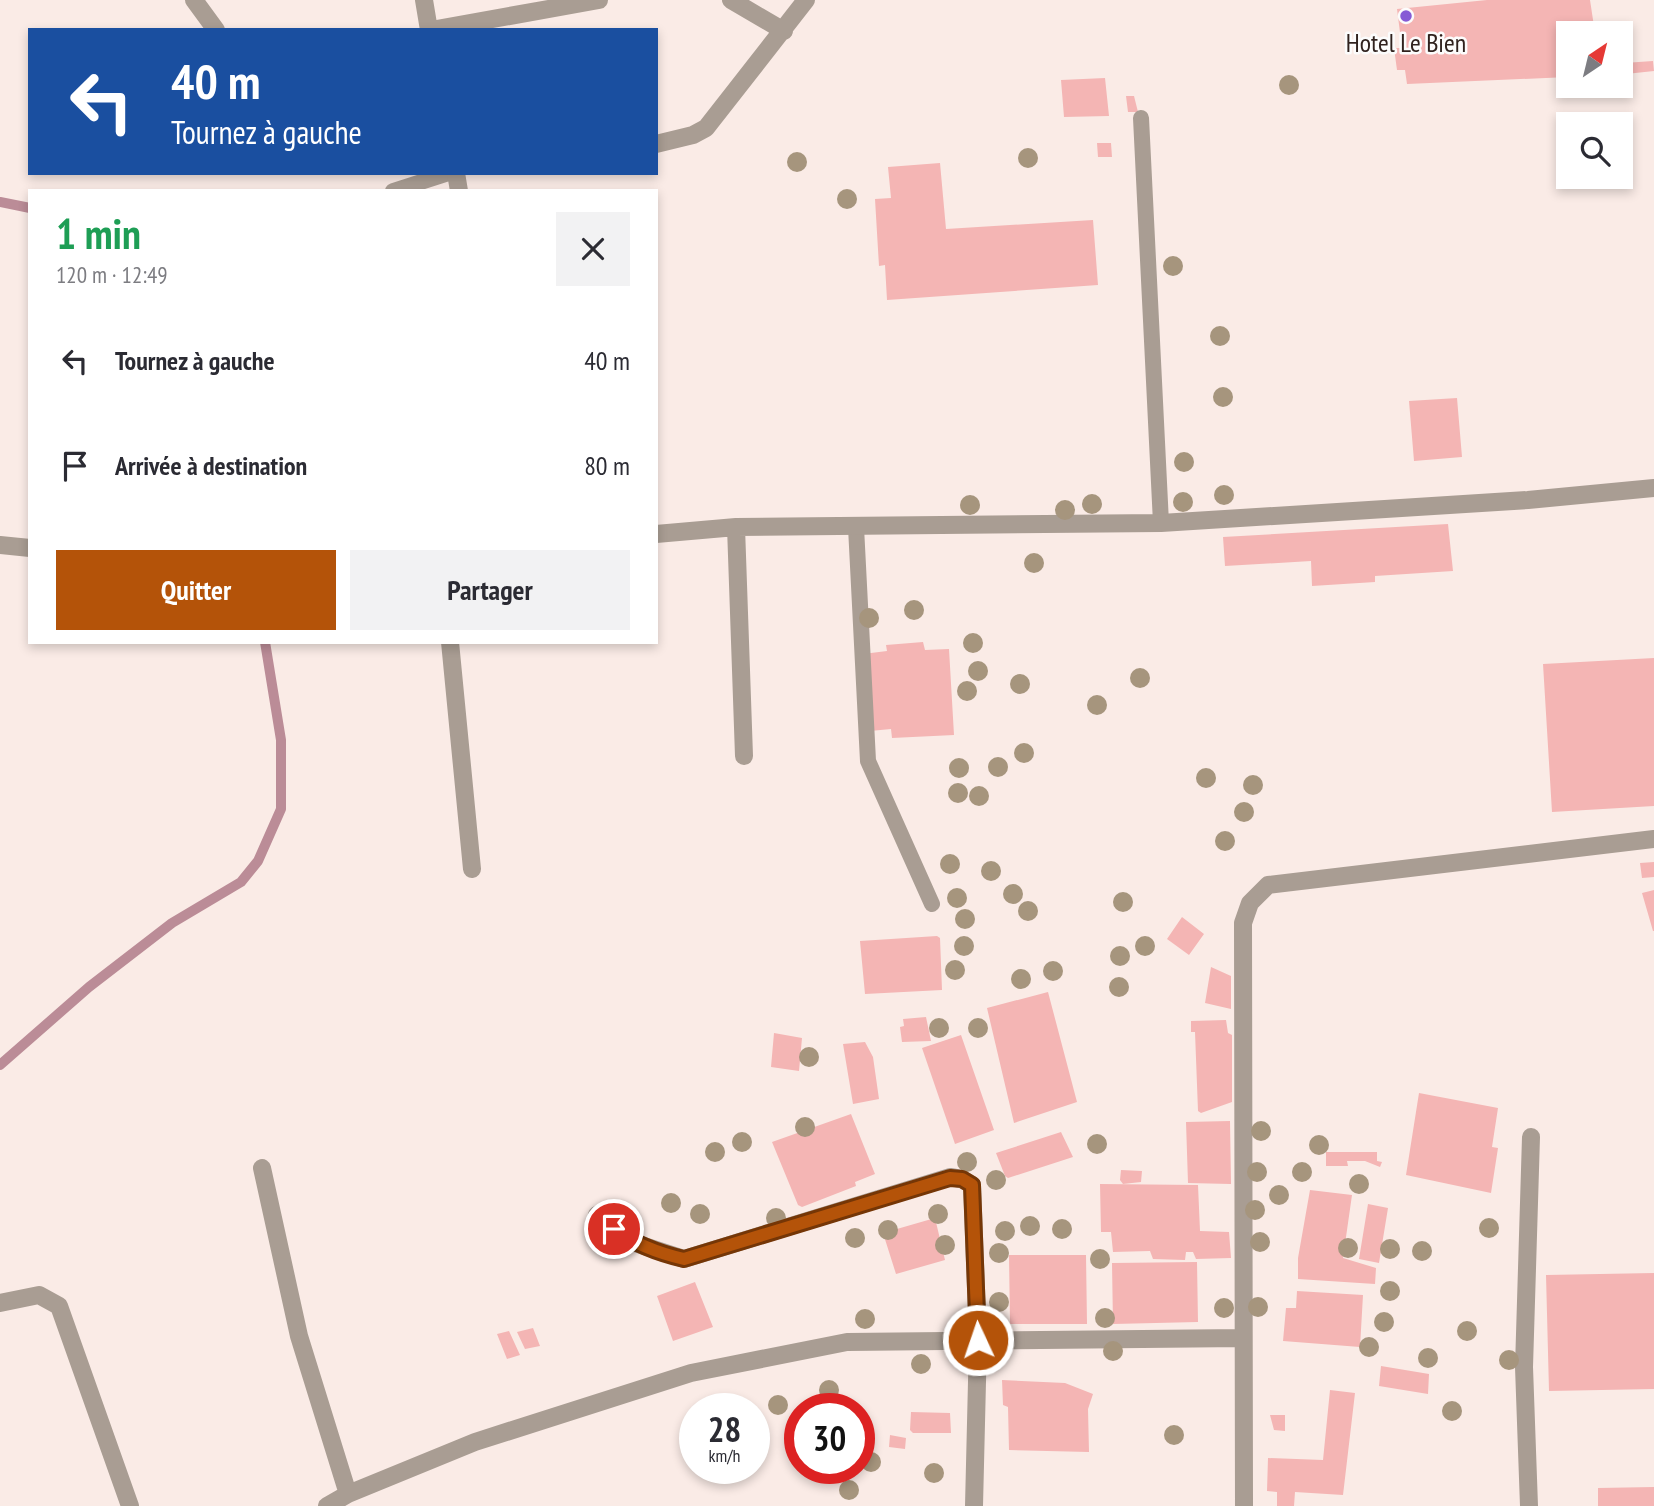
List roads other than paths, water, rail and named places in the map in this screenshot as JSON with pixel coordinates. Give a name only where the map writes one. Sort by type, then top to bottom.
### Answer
[{"type":"street","points":[[194,0],[215,28]]},
{"type":"street","points":[[424,0],[430,28]]},
{"type":"street","points":[[441,28],[599,0]]},
{"type":"street","points":[[731,0],[785,31]]},
{"type":"street","points":[[658,144],[693,135],[706,128],[785,31],[806,0]]},
{"type":"street","points":[[658,534],[736,527],[1161,523],[1528,500],[1654,488]]},
{"type":"street","points":[[736,527],[744,756]]},
{"type":"street","points":[[0,545],[28,548]]},
{"type":"street","points":[[450,644],[472,869]]},
{"type":"street","points":[[1244,1506],[1243,923],[1250,903],[1268,885],[1654,839]]},
{"type":"street","points":[[1529,1506],[1524,1367],[1531,1137]]},
{"type":"street","points":[[262,1168],[299,1336],[348,1494]]},
{"type":"street","points":[[597,1215],[632,1242],[656,1253],[684,1259],[950,1178],[962,1179],[972,1185],[978,1340],[974,1506]]},
{"type":"street","points":[[0,1303],[39,1295],[59,1306],[130,1506]]},
{"type":"street","points":[[327,1506],[348,1494],[475,1442],[691,1373],[847,1342],[1242,1338]]},
{"type":"lane","points":[[1141,118],[1161,523]]},
{"type":"lane","points":[[399,189],[443,175]]},
{"type":"lane","points":[[856,527],[868,761],[932,904]]},
{"type":"waterway","points":[[0,202],[28,208]]},
{"type":"waterway","points":[[0,1065],[89,987],[172,923],[241,882],[258,861],[281,809],[281,740],[265,644]]},
{"type":"place","name":"Hotel Le Bien","points":[[1406,16]]}]
